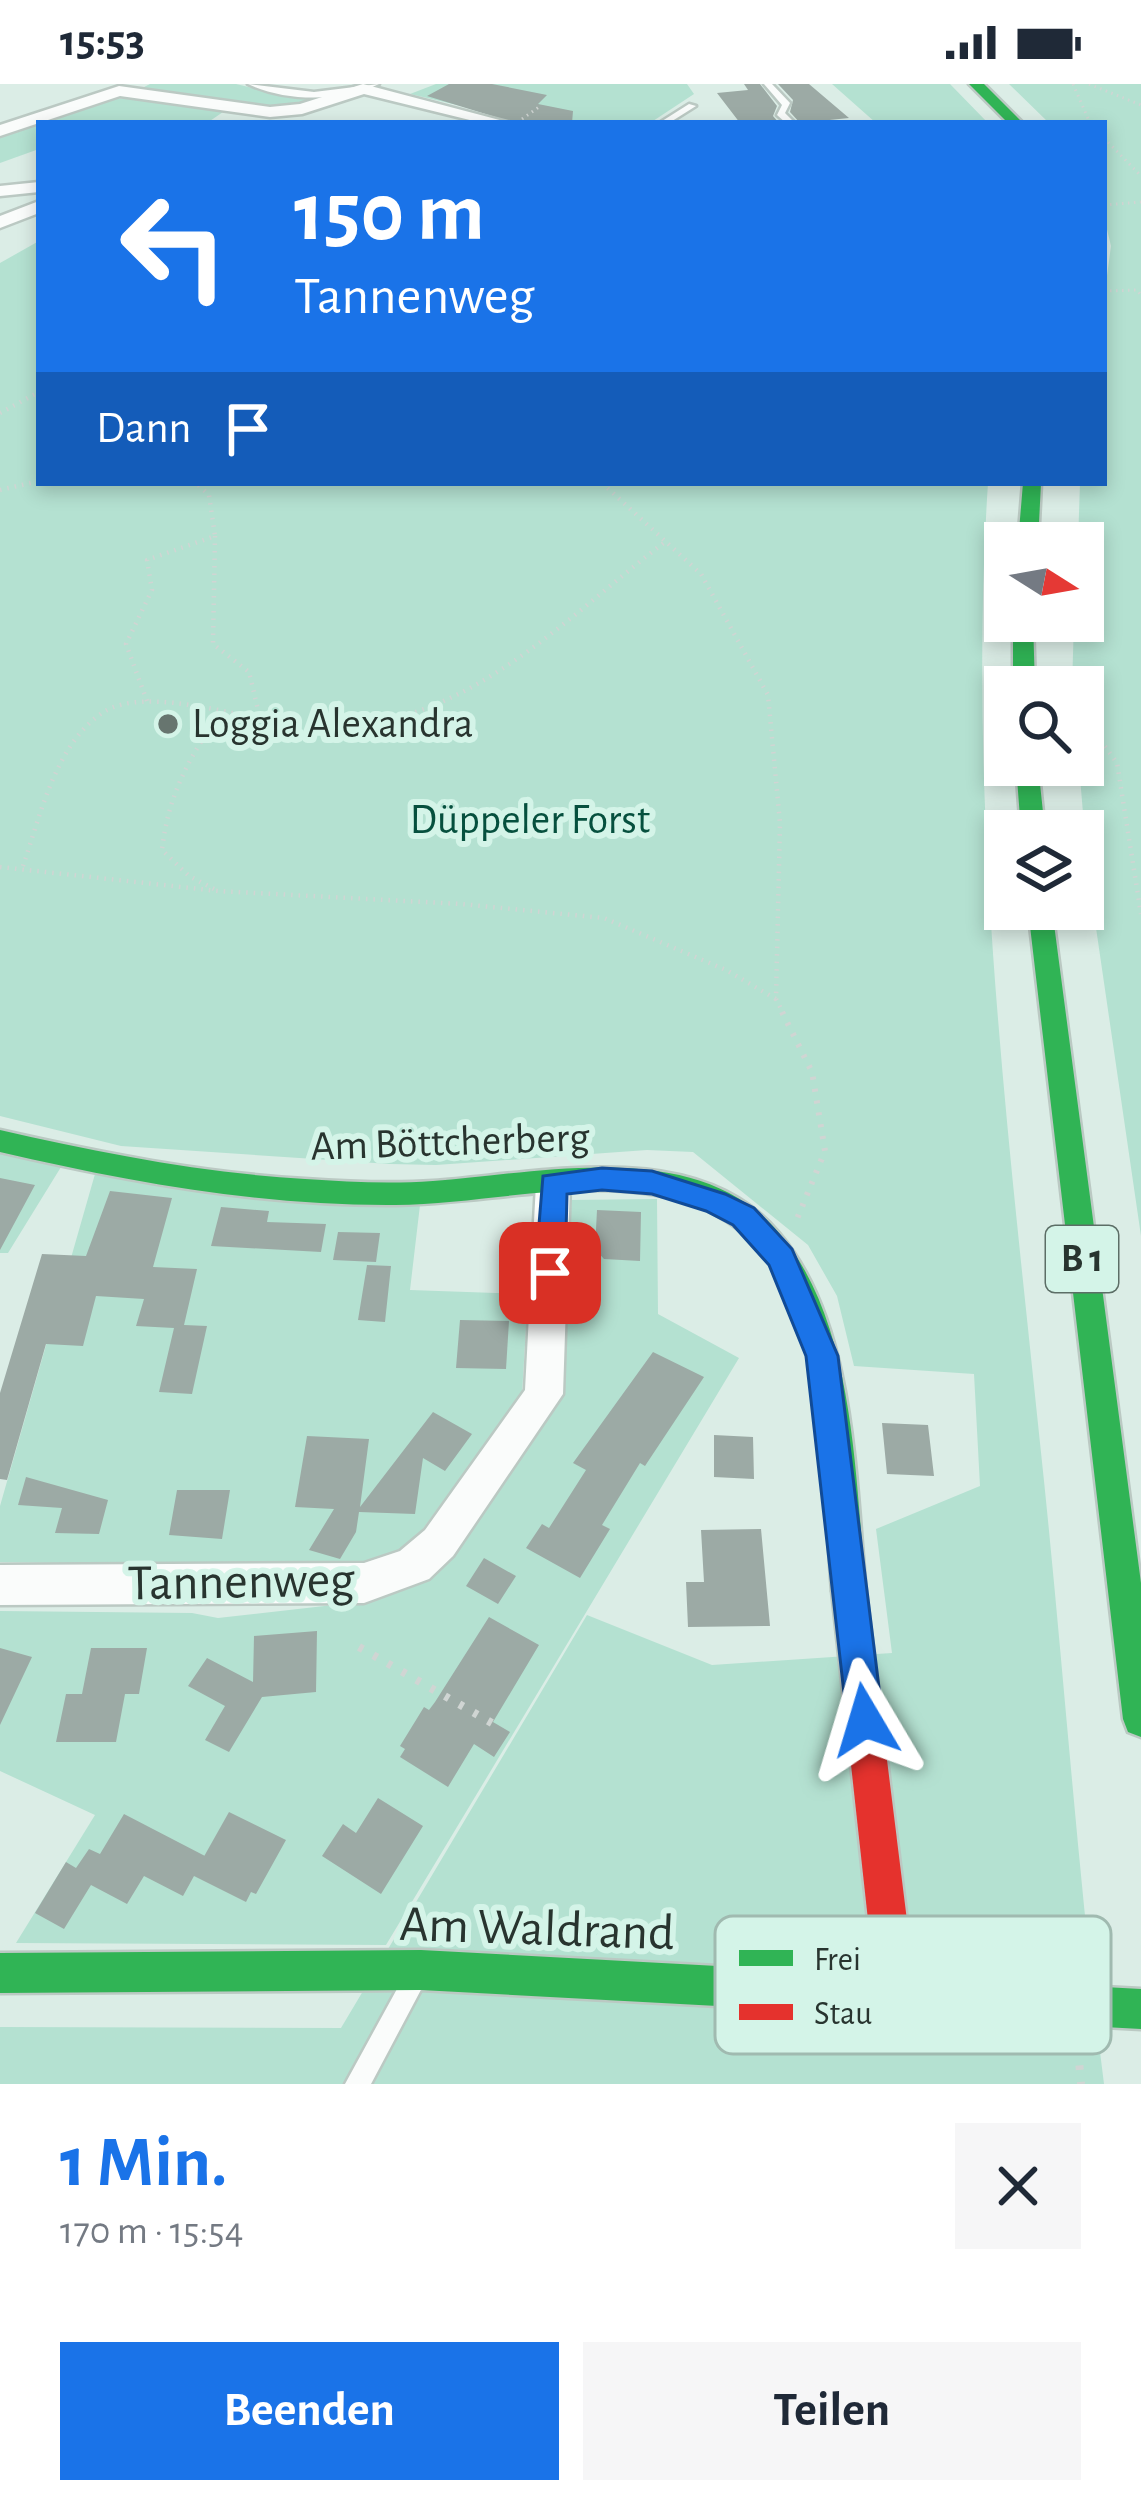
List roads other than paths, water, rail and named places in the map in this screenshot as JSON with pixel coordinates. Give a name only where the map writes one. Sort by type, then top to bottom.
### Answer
[{"type":"street","points":[[976,84],[1013,120]]},
{"type":"street","points":[[0,131],[119,92],[234,110],[302,109],[369,86],[505,120]]},
{"type":"street","points":[[220,120],[234,110]]},
{"type":"street","points":[[0,191],[36,187]]},
{"type":"street","points":[[0,222],[36,208]]},
{"type":"street","points":[[1029,522],[1032,486]]},
{"type":"street","name":"B 1","points":[[1043,930],[1141,1719]]},
{"type":"street","name":"Am Böttcherberg","points":[[0,1141],[97,1165],[302,1189],[387,1194],[632,1180],[684,1190],[743,1216],[782,1258],[822,1356],[887,1916]]},
{"type":"street","name":"Tannenweg","points":[[0,1585],[343,1584],[378,1580],[414,1565],[439,1543],[544,1394],[554,1184]]},
{"type":"street","name":"Am Waldrand","points":[[0,1973],[421,1970],[715,1984]]},
{"type":"street","name":"Am Waldrand","points":[[1111,2007],[1141,2009]]},
{"type":"lane","points":[[252,84],[305,94],[369,86]]},
{"type":"lane","points":[[752,85],[768,84],[787,105],[780,113],[788,120]]},
{"type":"lane","points":[[668,120],[692,106]]},
{"type":"lane","points":[[357,2084],[421,1970]]},
{"type":"place","name":"Loggia Alexandra","points":[[168,724]]},
{"type":"park label","name":"Düppeler Forst","points":[[530,820]]}]
